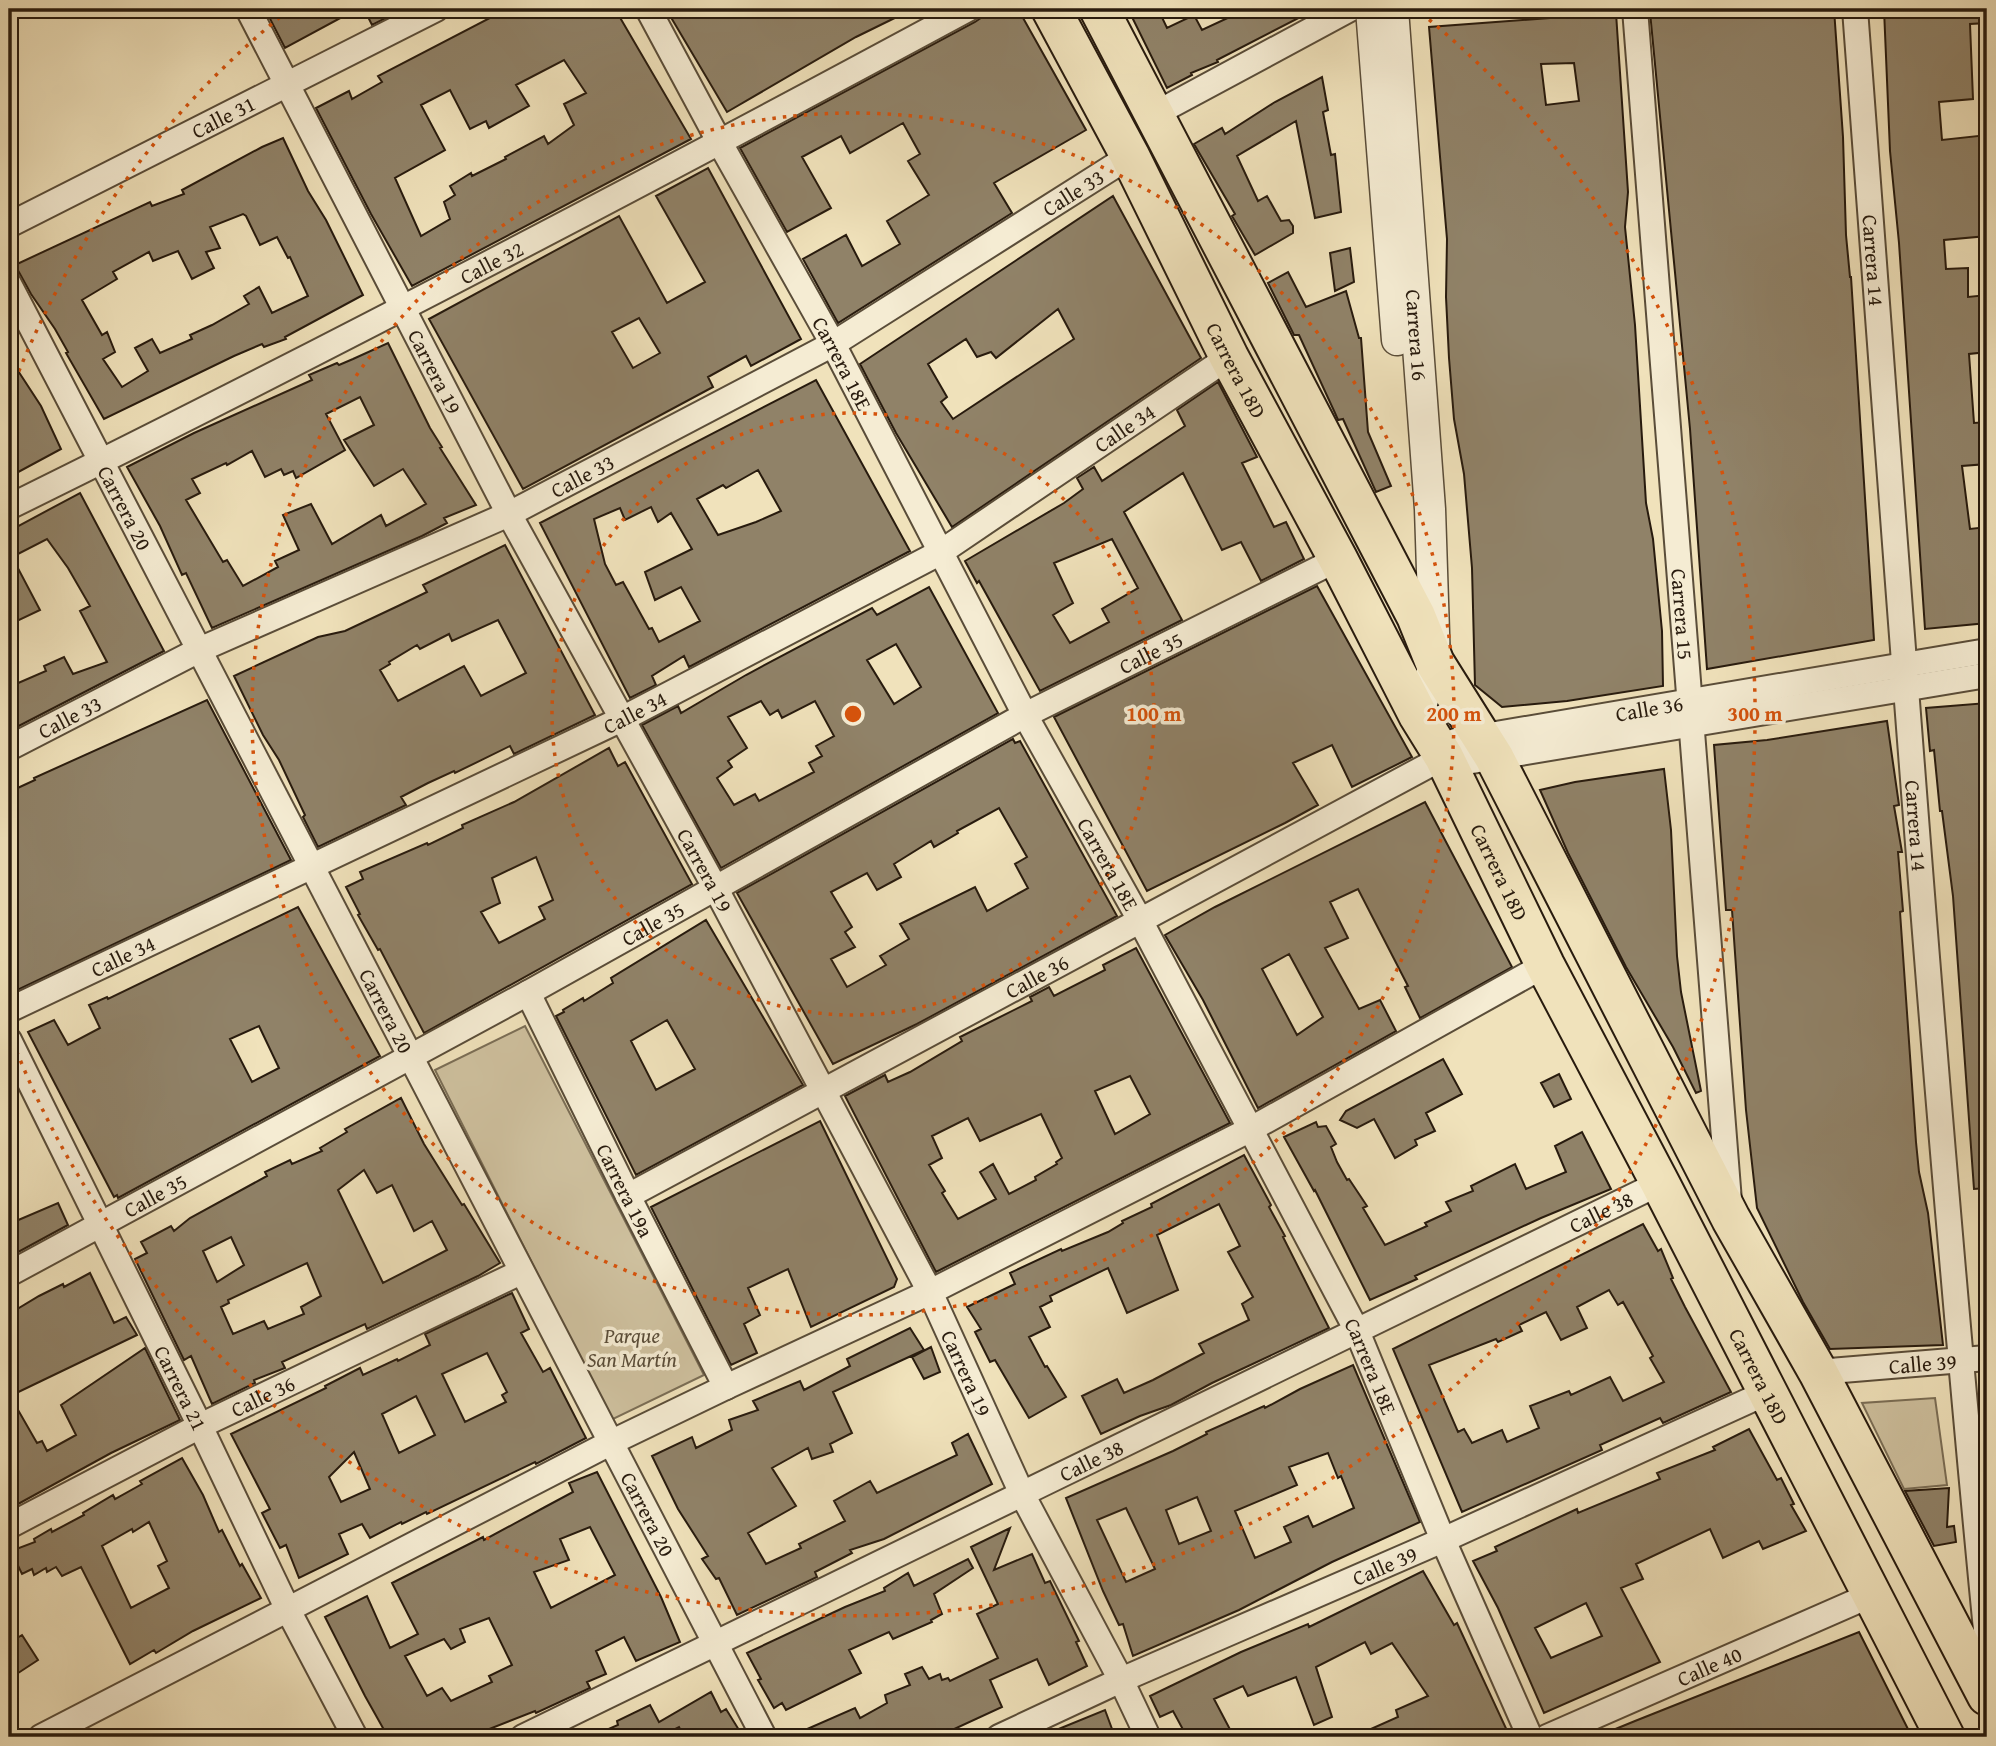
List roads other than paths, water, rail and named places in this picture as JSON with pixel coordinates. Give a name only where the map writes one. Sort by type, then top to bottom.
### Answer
[{"type":"main road","name":"Carrera 18D","points":[[1051,9],[1130,156],[1229,357],[1418,715],[1444,757],[1545,965],[1945,1737]]},
{"type":"main road","points":[[1099,9],[1416,616],[1435,663],[1488,747],[1731,1219],[1818,1372],[1986,1692]]},
{"type":"street","name":"Carrera 19","points":[[248,9],[509,514],[716,889],[930,1292],[1022,1494],[1121,1680],[1148,1737]]},
{"type":"street","name":"Calle 31","points":[[9,225],[436,9]]},
{"type":"street","name":"Carrera 18E","points":[[648,9],[833,344],[1025,715],[1141,922],[1357,1331],[1443,1539],[1530,1737]]},
{"type":"street","name":"Calle 32","points":[[9,507],[720,143],[968,9]]},
{"type":"street","points":[[1155,114],[1350,9]]},
{"type":"street","name":"Carrera 16","points":[[1371,9],[1411,511],[1417,635],[1411,659],[1401,680]]},
{"type":"street","name":"Carrera 16","points":[[1393,9],[1430,509],[1435,663],[1418,715]]},
{"type":"street","name":"Carrera 15","points":[[1635,9],[1731,1219]]},
{"type":"street","name":"Carrera 14","points":[[1856,9],[1904,676],[1960,1361],[1987,1640]]},
{"type":"street","name":"Calle 33","points":[[9,748],[199,650],[509,514],[833,344],[1130,156]]},
{"type":"street","name":"Carrera 20","points":[[9,284],[764,1737]]},
{"type":"street","name":"Calle 34","points":[[9,1010],[622,719],[941,552],[1229,357]]},
{"type":"street","name":"Calle 35","points":[[9,1273],[528,993],[1025,715],[1338,559]]},
{"type":"street","name":"Calle 36","points":[[628,1196],[1444,757],[1466,762],[1488,747],[1904,676],[1987,651]]},
{"type":"street","name":"Calle 36","points":[[1904,676],[1987,675]]},
{"type":"street","points":[[41,1737],[610,1443],[930,1292],[1251,1129],[1545,965]]},
{"type":"street","name":"Carrera 19a","points":[[528,993],[726,1387]]},
{"type":"street","name":"Carrera 21","points":[[9,1040],[201,1426],[288,1610],[355,1737]]},
{"type":"street","name":"Calle 38","points":[[523,1737],[1660,1183]]},
{"type":"street","name":"Calle 36","points":[[9,1526],[201,1426],[521,1272]]},
{"type":"street","name":"Calle 39","points":[[1818,1372],[1987,1359]]},
{"type":"street","name":"Calle 39","points":[[999,1737],[1768,1392]]},
{"type":"street","name":"Calle 40","points":[[1547,1737],[1871,1595]]},
{"type":"park label","name":"Parque San Martín","points":[[632,1347]]}]
